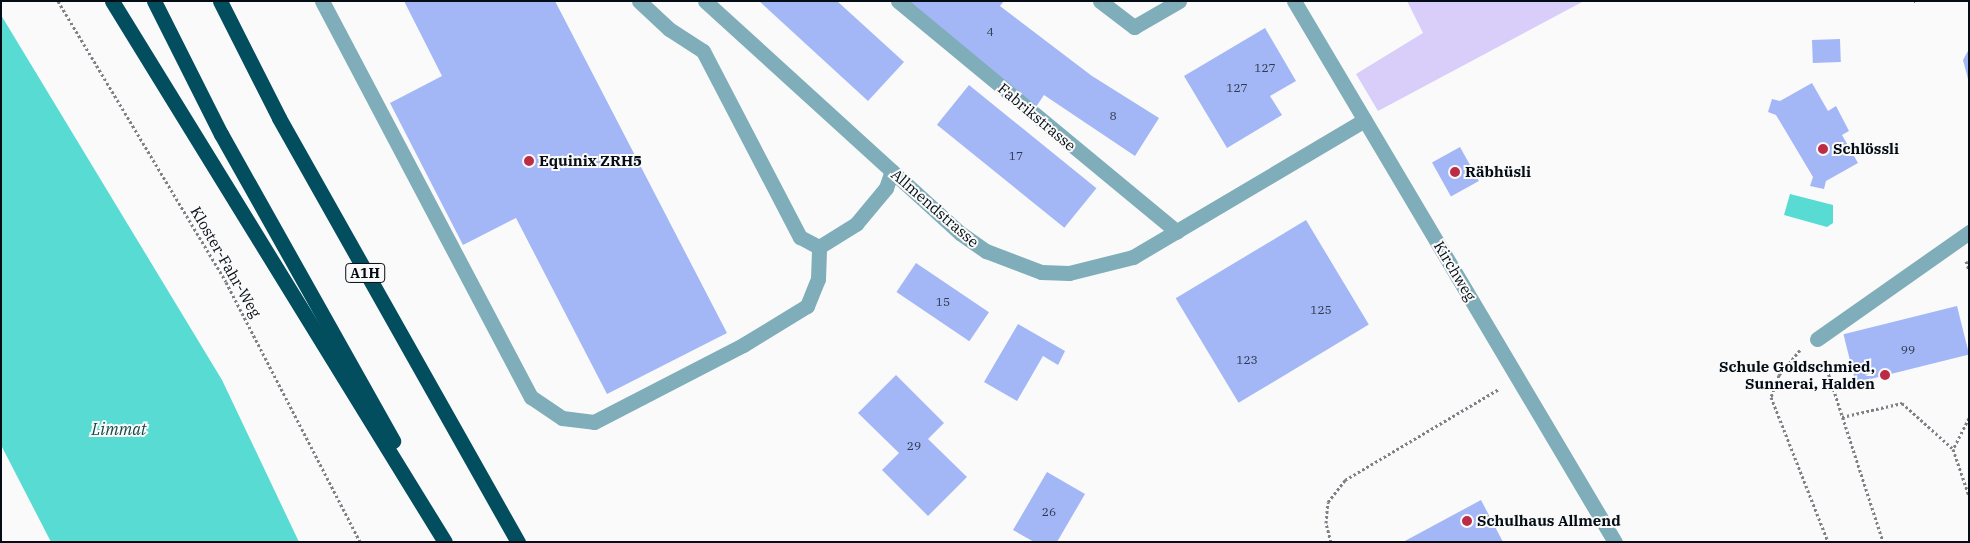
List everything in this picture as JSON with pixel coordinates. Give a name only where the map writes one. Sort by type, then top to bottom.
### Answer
[{"type":"highway","points":[[112,1],[445,542]]},
{"type":"highway","points":[[154,1],[221,134],[451,542]]},
{"type":"highway","name":"A1H","points":[[220,1],[283,126],[518,542]]},
{"type":"street","points":[[322,1],[531,397],[562,418],[594,422],[743,345],[807,306],[818,279],[819,247]]},
{"type":"street","points":[[639,1],[669,29],[703,51],[800,237],[819,247]]},
{"type":"street","name":"Allmendstrasse","points":[[704,1],[892,171],[986,251],[1040,272],[1100,268],[1176,232],[1365,120]]},
{"type":"street","name":"Fabrikstrasse","points":[[898,1],[1176,232]]},
{"type":"street","points":[[1100,1],[1134,27],[1179,1]]},
{"type":"street","name":"Kirchweg","points":[[1294,1],[1615,542]]},
{"type":"street","points":[[819,247],[856,224],[886,188],[892,171]]},
{"type":"street","points":[[1817,339],[1969,232]]},
{"type":"path","name":"Kloster-Fahr-Weg","points":[[58,1],[226,282],[360,542]]},
{"type":"path","points":[[1828,542],[1771,397],[1779,375],[1798,351],[1817,339],[1883,542]]},
{"type":"path","points":[[1331,542],[1326,524],[1328,502],[1345,480],[1440,420],[1504,387]]},
{"type":"path","points":[[1842,417],[1902,403],[1953,449],[1969,496]]},
{"type":"path","points":[[1953,449],[1969,418]]},
{"type":"shaded area","points":[[1407,1],[1584,1],[1378,111],[1356,74],[1423,33]]},
{"type":"water","name":"Limmat","points":[[1,15],[222,380],[299,542],[51,542],[1,445]]},
{"type":"water","points":[[1790,194],[1833,205],[1833,223],[1827,227],[1784,215]]},
{"type":"building","name":"Equinix ZRH5","points":[[404,1],[555,1],[727,333],[607,394],[516,218],[463,245],[390,103],[442,76]]},
{"type":"building","points":[[759,1],[837,1],[904,62],[868,101]]},
{"type":"building","points":[[908,1],[1004,1],[1000,6],[1092,76],[1159,118],[1135,156],[1044,95],[1036,107]]},
{"type":"building","points":[[1265,28],[1296,81],[1270,96],[1282,115],[1227,148],[1184,76]]},
{"type":"building","points":[[1840,39],[1841,62],[1813,63],[1812,40]]},
{"type":"building","points":[[1969,49],[1969,79],[1968,79],[1963,60]]},
{"type":"building","name":"Schlössli","points":[[1812,83],[1828,111],[1836,106],[1849,131],[1842,135],[1858,163],[1826,181],[1824,189],[1810,186],[1813,177],[1776,115],[1768,112],[1772,99],[1780,101]]},
{"type":"building","points":[[969,85],[1096,188],[1064,228],[937,125]]},
{"type":"building","name":"Räbhüsli","points":[[1460,147],[1479,181],[1451,197],[1432,163]]},
{"type":"building","points":[[1306,220],[1369,325],[1239,403],[1176,298]]},
{"type":"building","points":[[916,263],[989,312],[969,341],[896,292]]},
{"type":"building","points":[[1957,306],[1969,355],[1856,383],[1843,334]]},
{"type":"building","points":[[1018,324],[1065,351],[1058,365],[1043,356],[1017,401],[984,382]]},
{"type":"building","points":[[896,375],[944,423],[928,439],[967,477],[928,516],[882,470],[899,453],[858,413]]},
{"type":"building","points":[[1047,472],[1085,494],[1057,542],[1034,542],[1013,530]]},
{"type":"building","name":"Schulhaus Allmend","points":[[1481,500],[1503,542],[1403,542]]},
{"type":"place","name":"Schlössli","points":[[1823,149]]},
{"type":"place","name":"Equinix ZRH5","points":[[529,161]]},
{"type":"place","name":"Räbhüsli","points":[[1455,172]]},
{"type":"place","name":"Schule Goldschmied, Sunnerai, Halden","points":[[1885,375]]},
{"type":"place","name":"Schulhaus Allmend","points":[[1467,521]]}]
